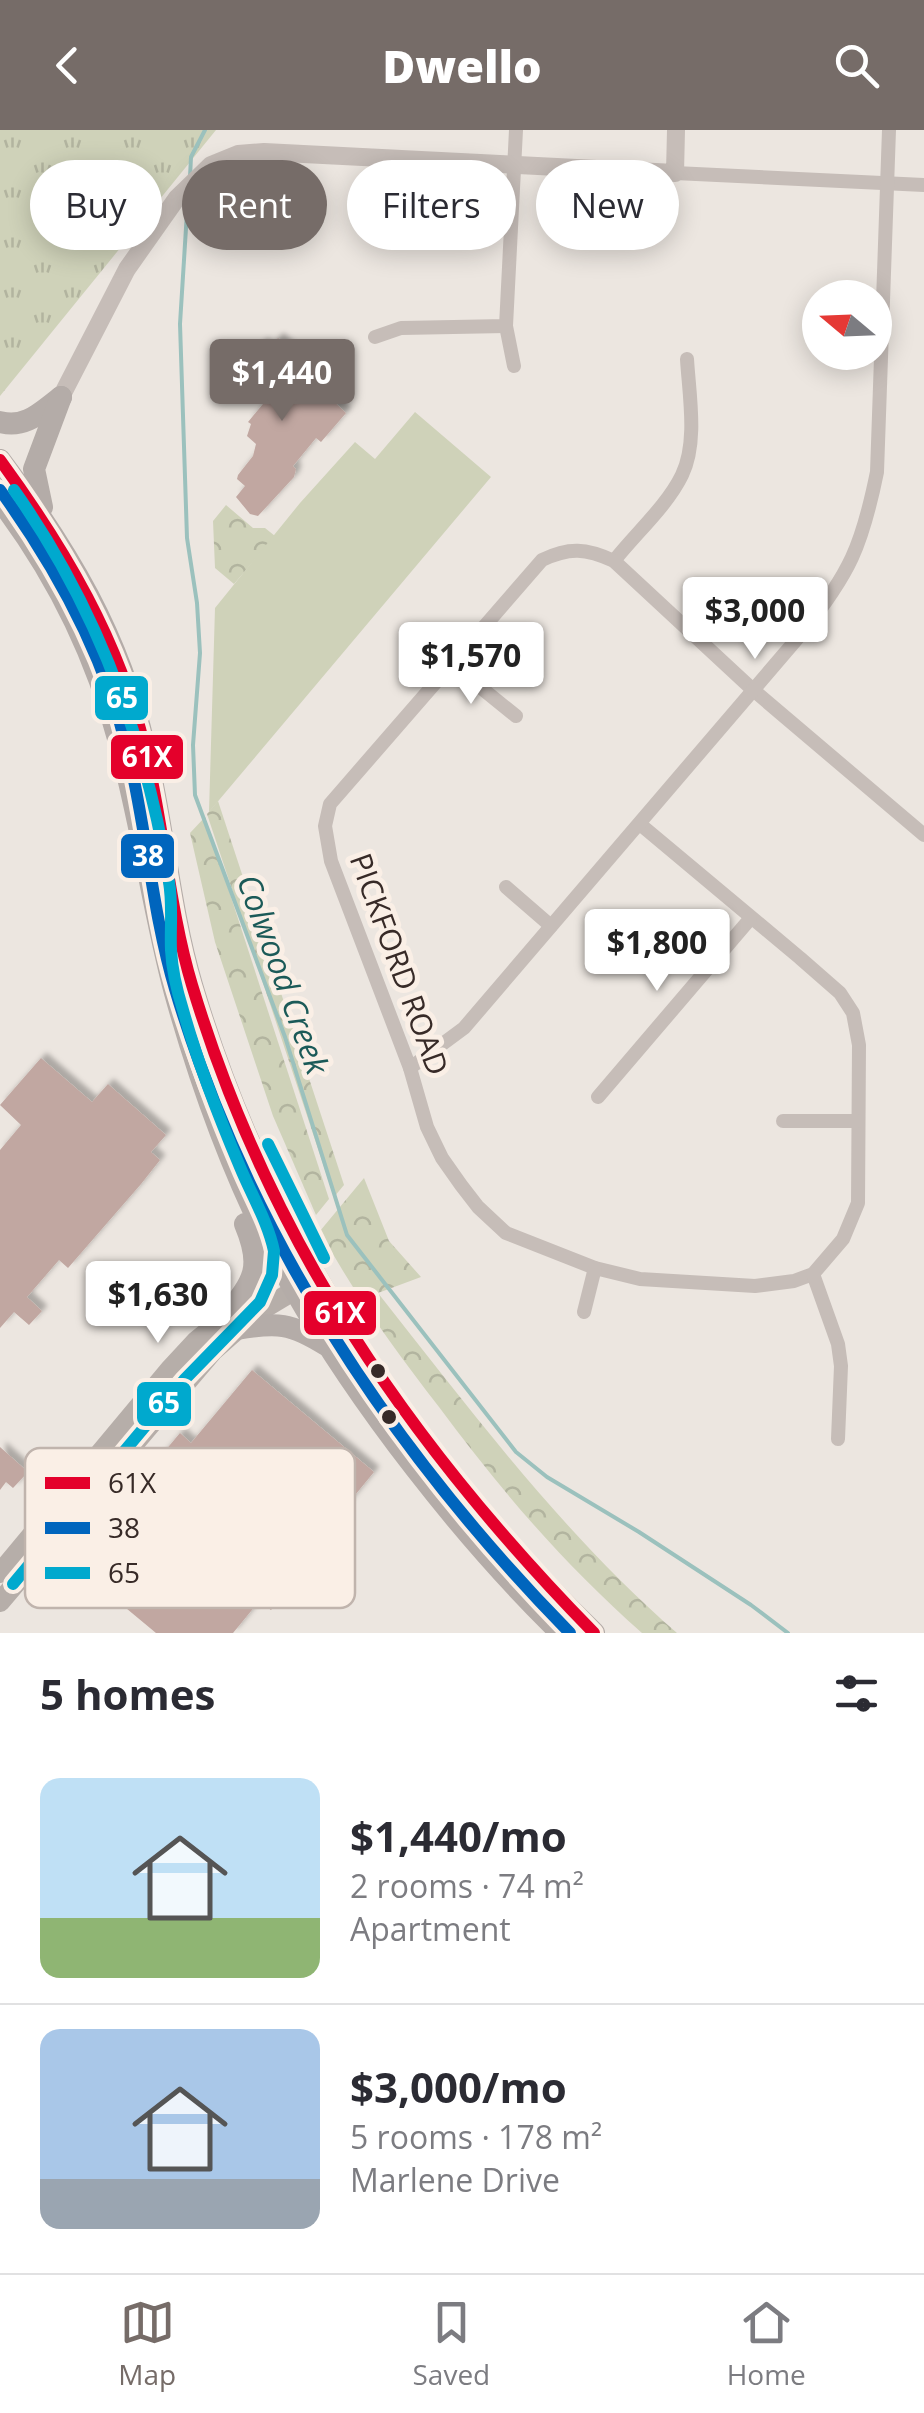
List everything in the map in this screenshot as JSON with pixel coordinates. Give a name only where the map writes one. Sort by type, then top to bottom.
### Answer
[{"type":"main road","points":[[0,422],[13,425],[28,421],[62,397]]},
{"type":"main road","points":[[51,528],[36,492],[34,469],[62,397]]},
{"type":"main road","points":[[0,460],[51,528],[78,574],[130,694],[146,747],[190,979],[210,1043],[239,1122],[312,1272],[368,1360],[478,1508],[526,1566],[594,1633]]},
{"type":"main road","points":[[0,500],[37,551],[94,666],[118,739],[174,990],[194,1056],[259,1222],[291,1284],[330,1346],[439,1495],[561,1633]]},
{"type":"main road","points":[[153,892],[155,971],[176,1048],[257,1252],[255,1270],[231,1322]]},
{"type":"main road","points":[[105,1448],[172,1368],[231,1322],[312,1272]]},
{"type":"main road","points":[[231,1322],[289,1325],[330,1346]]},
{"type":"main road","points":[[0,1573],[15,1555]]},
{"type":"main road","points":[[0,1602],[15,1555]]},
{"type":"street","points":[[514,160],[516,130]]},
{"type":"street","points":[[675,160],[676,130]]},
{"type":"street","points":[[410,1068],[464,1028],[641,825],[832,596],[851,564],[866,525],[877,472],[889,130]]},
{"type":"street","points":[[62,397],[148,236],[202,171],[238,154],[264,152],[418,160]]},
{"type":"street","points":[[679,173],[924,185]]},
{"type":"street","points":[[510,250],[506,326],[514,366]]},
{"type":"street","points":[[376,336],[402,328],[506,326]]},
{"type":"street","points":[[687,359],[690,422],[685,467],[614,560],[752,689],[924,835]]},
{"type":"street","name":"PICKFORD ROAD","points":[[614,560],[590,550],[563,550],[542,560],[330,804],[325,826],[332,861],[410,1068],[427,1127],[442,1158],[478,1207],[506,1233],[595,1268],[640,1279],[755,1286],[794,1281],[813,1274]]},
{"type":"street","points":[[453,664],[516,716]]},
{"type":"street","points":[[641,825],[840,993],[853,1013],[860,1045],[858,1204],[843,1239],[813,1274],[838,1344],[838,1439]]},
{"type":"street","points":[[506,887],[552,926]]},
{"type":"street","points":[[598,1098],[750,919]]},
{"type":"street","points":[[783,1121],[858,1120]]},
{"type":"street","points":[[584,1312],[595,1268]]},
{"type":"green space","points":[[0,130],[216,130],[192,160],[182,160],[182,172],[162,196],[162,160],[30,160],[30,250],[119,250],[0,396]]},
{"type":"green space","points":[[415,412],[491,477],[209,812],[215,608],[355,442],[375,459]]},
{"type":"green space","points":[[226,505],[253,528],[265,528],[275,536],[234,584],[215,568],[213,521]]},
{"type":"green space","points":[[218,801],[344,1185],[334,1197],[207,814]]},
{"type":"green space","points":[[205,817],[329,1199],[316,1215],[273,1116],[215,942],[190,833]]},
{"type":"green space","points":[[364,1178],[389,1241],[421,1277],[378,1293],[557,1513],[677,1633],[642,1633],[560,1553],[486,1468],[376,1321],[320,1231]]},
{"type":"building","points":[[278,338],[301,358],[295,365],[346,413],[321,442],[316,438],[293,466],[294,477],[258,516],[250,514],[236,497],[245,486],[238,475],[253,456],[256,444],[247,436],[251,424],[248,422],[263,404],[266,392],[247,375],[255,365],[248,360],[262,343],[269,348]]},
{"type":"building","points":[[41,1058],[92,1102],[108,1084],[166,1135],[151,1152],[160,1160],[141,1184],[68,1268],[59,1260],[27,1297],[42,1311],[29,1325],[14,1312],[0,1328],[0,1150],[21,1125],[0,1105]]},
{"type":"building","points":[[252,1370],[345,1448],[167,1448],[180,1433],[191,1443]]},
{"type":"building","points":[[0,1447],[25,1469],[25,1475],[13,1488],[6,1482],[0,1490]]},
{"type":"building","points":[[355,1456],[374,1472],[355,1495]]},
{"type":"building","points":[[126,1608],[254,1608],[233,1633],[156,1633]]},
{"type":"waterway","name":"Colwood Creek","points":[[191,160],[205,130]]},
{"type":"waterway","name":"Colwood Creek","points":[[185,250],[180,324],[187,538],[200,653],[193,745],[195,795],[285,1037],[347,1235],[516,1452],[547,1477],[639,1532],[788,1633]]},
{"type":"transit line","name":"61X","points":[[0,460],[68,562],[121,670],[145,748],[192,985],[224,1079],[261,1168],[304,1253],[352,1334],[406,1412],[464,1488],[594,1633]]},
{"type":"transit line","name":"38","points":[[0,490],[60,583],[106,682],[128,753],[175,989],[206,1080],[285,1253],[386,1414],[443,1490],[570,1633]]},
{"type":"transit line","name":"65","points":[[14,490],[70,581],[132,727],[169,882],[172,958],[179,995],[209,1089],[274,1251],[272,1275],[260,1302],[184,1380],[127,1448]]},
{"type":"transit line","name":"65","points":[[268,1144],[324,1258]]},
{"type":"transit line","name":"65","points":[[13,1584],[25,1570]]}]
